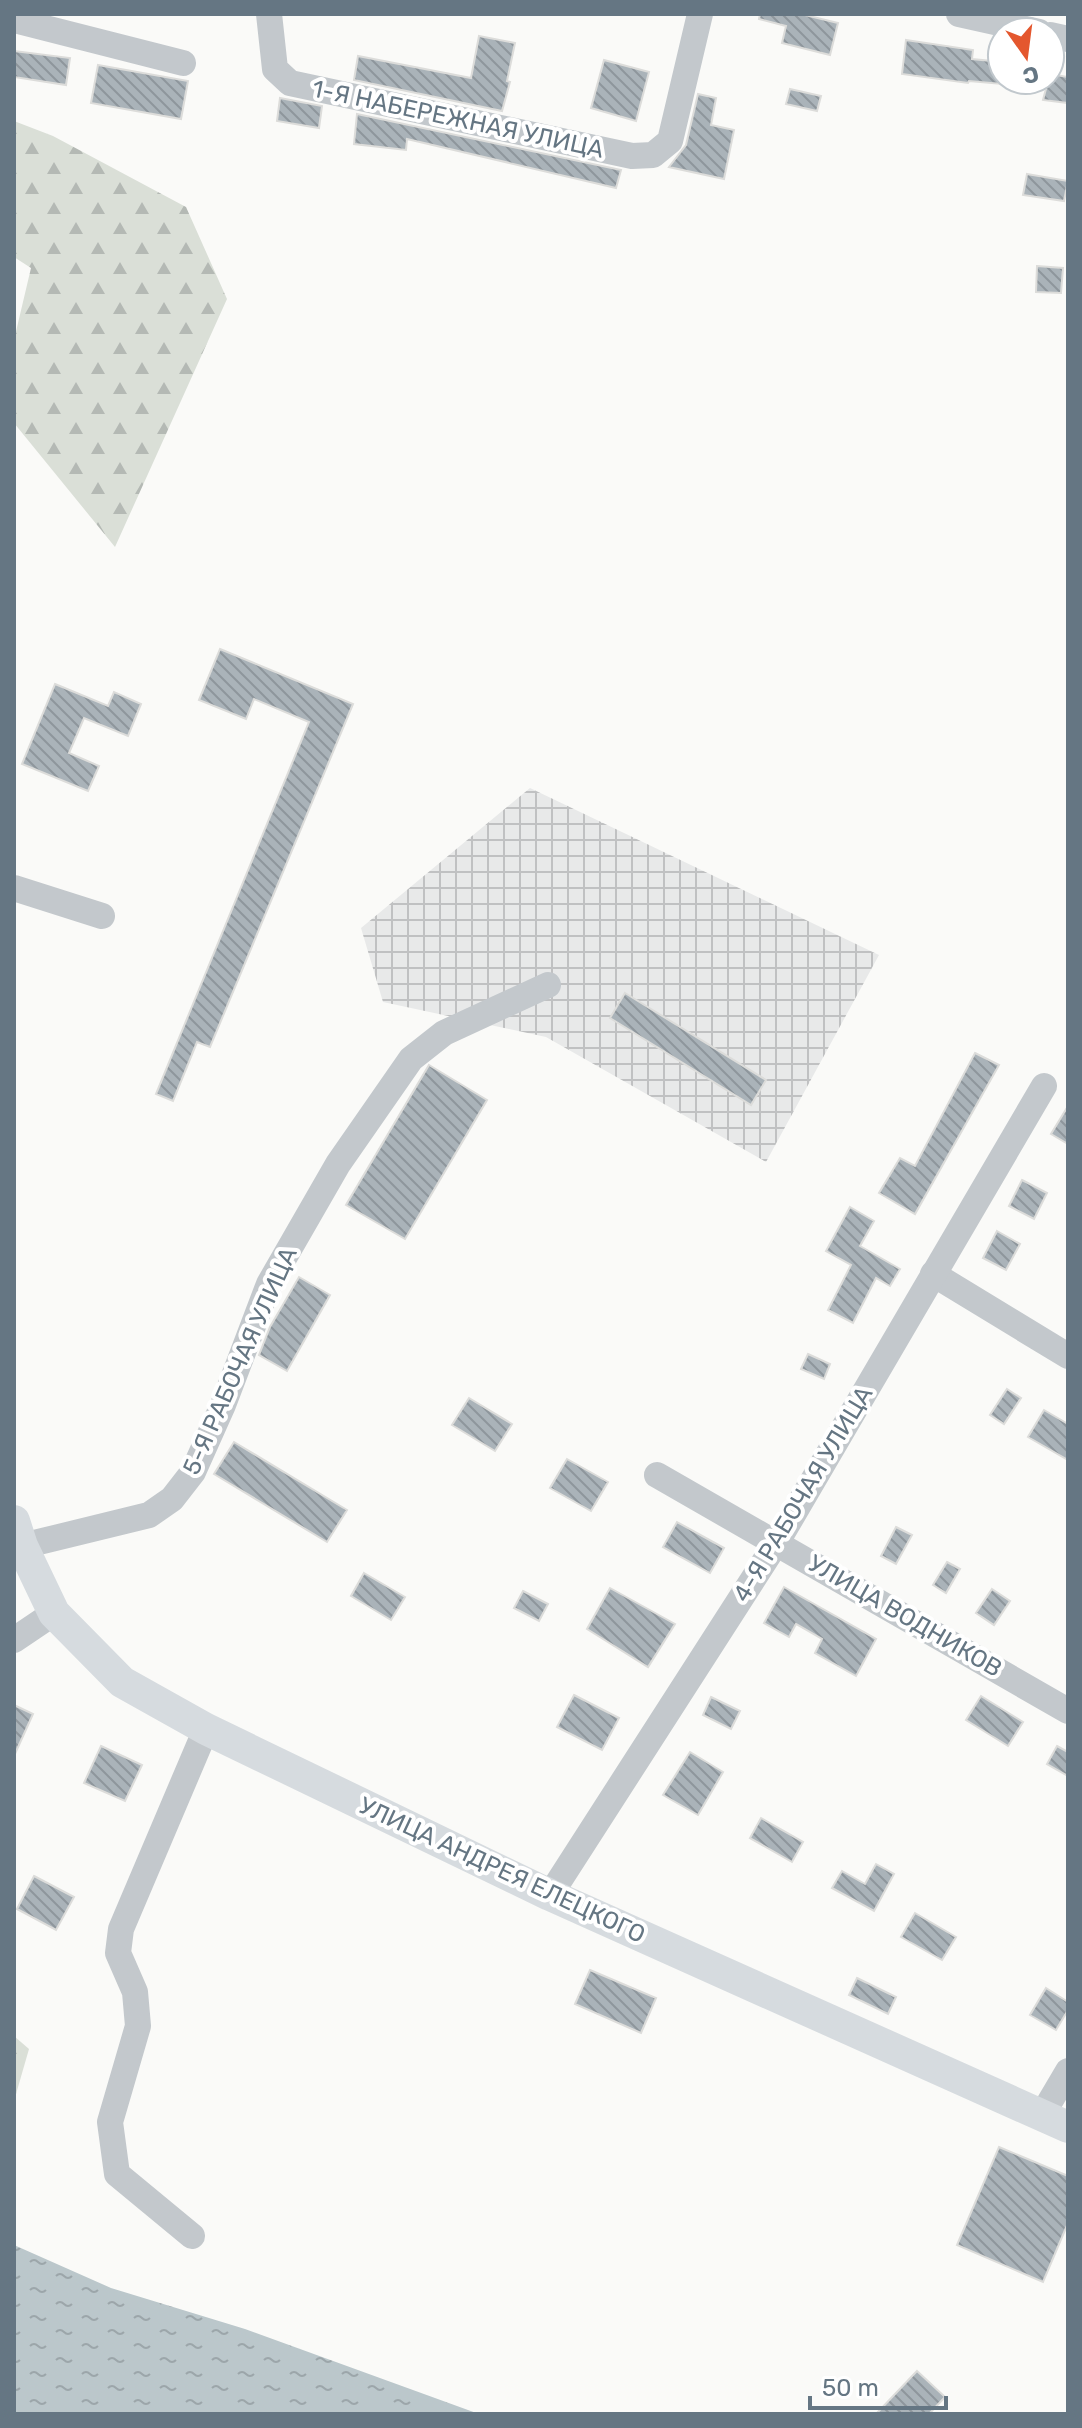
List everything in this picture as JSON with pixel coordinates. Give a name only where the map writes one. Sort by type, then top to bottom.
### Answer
[{"type":"main road","name":"УЛИЦА АНДРЕЯ ЕЛЕЦКОГО","points":[[18,1534],[54,1613],[122,1682],[206,1729],[550,1895],[1055,2121]]},
{"type":"street","name":"1-Я НАБЕРЕЖНАЯ УЛИЦА","points":[[269,14],[275,69],[290,83],[632,156],[653,155],[670,141],[700,14]]},
{"type":"street","points":[[959,14],[986,20]]},
{"type":"street","points":[[14,20],[183,63]]},
{"type":"street","points":[[14,888],[102,916]]},
{"type":"street","name":"5-Я РАБОЧАЯ УЛИЦА","points":[[18,1534],[149,1515],[172,1499],[199,1459],[269,1284],[338,1164],[411,1059],[444,1033],[548,985]]},
{"type":"street","name":"4-Я РАБОЧАЯ УЛИЦА","points":[[550,1895],[777,1542],[1044,1086]]},
{"type":"street","points":[[933,1274],[1068,1356]]},
{"type":"street","name":"УЛИЦА ВОДНИКОВ","points":[[657,1475],[1068,1711]]},
{"type":"street","points":[[14,1640],[54,1613]]},
{"type":"street","points":[[192,2236],[117,2174],[110,2122],[138,2026],[135,1992],[118,1953],[121,1929],[206,1729]]},
{"type":"street","points":[[1055,2121],[1068,2071]]},
{"type":"shaded area","points":[[530,788],[879,955],[766,1162],[546,1037],[383,1002],[361,928]]},
{"type":"green space","points":[[14,121],[53,136],[186,207],[227,299],[115,547],[14,423],[14,340],[31,268],[14,257]]},
{"type":"green space","points":[[14,2036],[29,2049],[14,2101]]},
{"type":"water","points":[[14,2245],[111,2288],[245,2329],[479,2414],[14,2414]]},
{"type":"building","points":[[760,14],[801,14],[838,23],[830,55],[782,43],[786,26],[759,19]]},
{"type":"building","points":[[479,36],[515,43],[507,81],[510,82],[502,111],[354,80],[358,56],[471,78]]},
{"type":"building","points":[[906,40],[973,50],[972,59],[986,60],[986,83],[902,74]]},
{"type":"building","points":[[14,51],[70,58],[66,85],[14,77]]},
{"type":"building","points":[[604,60],[649,72],[636,121],[591,108]]},
{"type":"building","points":[[98,65],[188,81],[181,119],[91,103]]},
{"type":"building","points":[[1068,77],[1068,103],[1043,100],[1044,96],[1066,96]]},
{"type":"building","points":[[790,89],[821,96],[817,111],[786,104]]},
{"type":"building","points":[[698,94],[716,98],[711,125],[734,130],[724,179],[669,167],[686,145]]},
{"type":"building","points":[[280,98],[322,106],[319,128],[277,121]]},
{"type":"building","points":[[357,114],[621,170],[616,188],[407,139],[406,150],[354,144]]},
{"type":"building","points":[[1027,174],[1068,181],[1064,201],[1023,195]]},
{"type":"building","points":[[1037,266],[1063,268],[1061,293],[1036,292]]},
{"type":"building","points":[[220,649],[353,704],[210,1047],[197,1042],[173,1101],[156,1094],[309,722],[254,699],[246,719],[199,700]]},
{"type":"building","points":[[55,684],[108,706],[114,692],[141,704],[128,736],[84,718],[69,753],[99,766],[88,791],[22,764]]},
{"type":"building","points":[[625,993],[766,1080],[751,1105],[610,1018]]},
{"type":"building","points":[[975,1053],[999,1065],[915,1214],[879,1193],[900,1158],[915,1166]]},
{"type":"building","points":[[429,1065],[487,1100],[405,1239],[346,1205]]},
{"type":"building","points":[[1068,1106],[1068,1144],[1051,1134]]},
{"type":"building","points":[[1022,1180],[1047,1193],[1034,1219],[1009,1206]]},
{"type":"building","points":[[850,1207],[874,1221],[860,1246],[900,1269],[890,1286],[876,1278],[853,1323],[828,1310],[851,1265],[826,1251]]},
{"type":"building","points":[[997,1231],[1020,1244],[1006,1270],[983,1258]]},
{"type":"building","points":[[299,1277],[330,1295],[287,1371],[259,1355],[270,1327]]},
{"type":"building","points":[[808,1354],[830,1364],[824,1379],[801,1369]]},
{"type":"building","points":[[1007,1389],[1021,1398],[1004,1424],[990,1415]]},
{"type":"building","points":[[469,1398],[512,1424],[495,1451],[452,1425]]},
{"type":"building","points":[[1044,1410],[1068,1424],[1068,1460],[1028,1437]]},
{"type":"building","points":[[234,1442],[347,1510],[327,1542],[214,1474]]},
{"type":"building","points":[[567,1459],[608,1482],[591,1511],[550,1488]]},
{"type":"building","points":[[677,1522],[724,1548],[710,1573],[663,1547]]},
{"type":"building","points":[[896,1527],[912,1535],[896,1564],[881,1556]]},
{"type":"building","points":[[947,1562],[960,1569],[946,1593],[933,1585]]},
{"type":"building","points":[[364,1573],[405,1597],[391,1620],[351,1596]]},
{"type":"building","points":[[784,1587],[876,1639],[856,1676],[815,1653],[822,1639],[796,1624],[789,1637],[764,1623]]},
{"type":"building","points":[[610,1588],[675,1624],[648,1667],[587,1629]]},
{"type":"building","points":[[992,1589],[1010,1601],[994,1625],[976,1613]]},
{"type":"building","points":[[523,1591],[548,1604],[539,1621],[514,1608]]},
{"type":"building","points":[[574,1695],[619,1718],[602,1750],[557,1727]]},
{"type":"building","points":[[981,1696],[1023,1722],[1008,1746],[966,1720]]},
{"type":"building","points":[[711,1697],[740,1711],[731,1729],[703,1715]]},
{"type":"building","points":[[14,1705],[33,1714],[14,1756]]},
{"type":"building","points":[[101,1746],[142,1765],[125,1801],[84,1783]]},
{"type":"building","points":[[1057,1746],[1068,1752],[1068,1776],[1047,1764]]},
{"type":"building","points":[[690,1752],[723,1772],[698,1815],[663,1795]]},
{"type":"building","points":[[761,1818],[803,1842],[792,1862],[750,1838]]},
{"type":"building","points":[[876,1864],[894,1874],[874,1911],[832,1888],[842,1871],[865,1884]]},
{"type":"building","points":[[34,1876],[74,1897],[56,1930],[17,1909]]},
{"type":"building","points":[[915,1913],[956,1937],[942,1960],[901,1937]]},
{"type":"building","points":[[590,1970],[656,1998],[641,2033],[575,2004]]},
{"type":"building","points":[[857,1978],[896,1997],[888,2014],[849,1995]]},
{"type":"building","points":[[1046,1988],[1068,2002],[1068,2010],[1056,2030],[1030,2015]]},
{"type":"building","points":[[999,2147],[1068,2176],[1068,2223],[1043,2282],[957,2245]]},
{"type":"building","points":[[917,2371],[945,2397],[929,2414],[876,2414]]}]
